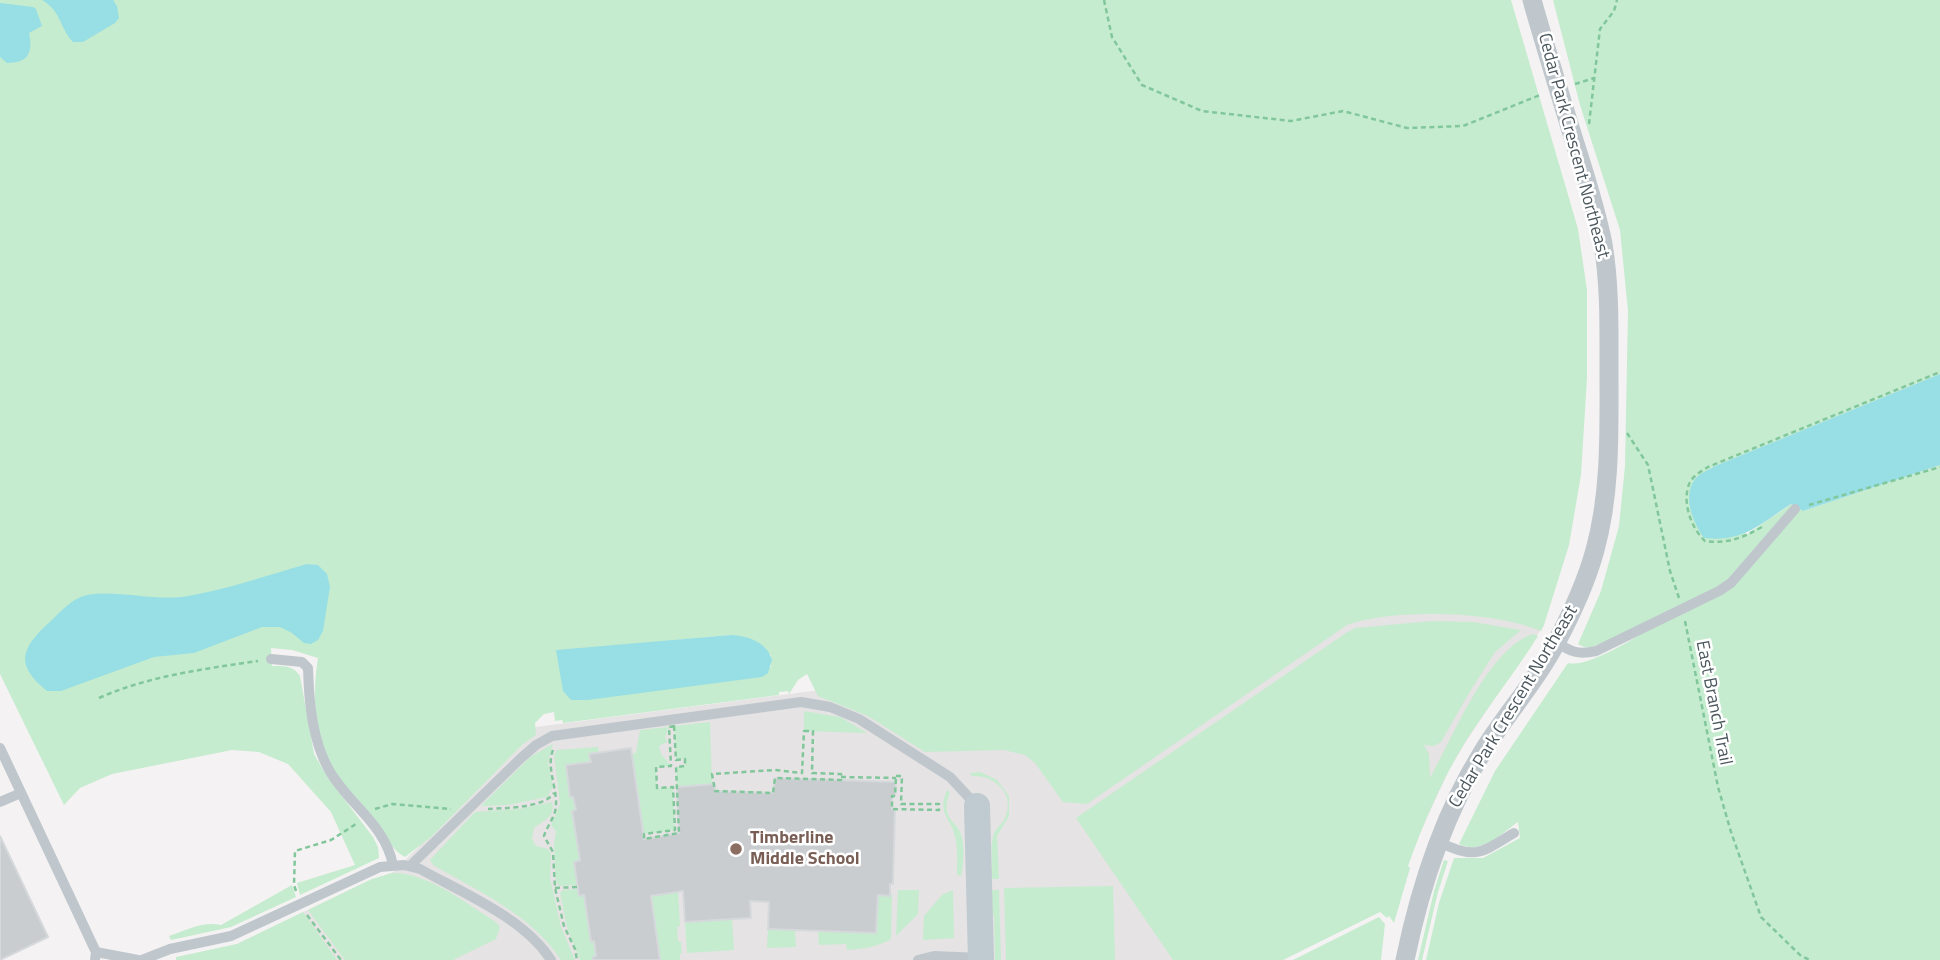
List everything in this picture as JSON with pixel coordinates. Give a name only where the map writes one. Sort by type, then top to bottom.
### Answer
[{"type":"street","name":"Cedar Park Crescent Northeast","points":[[1405,960],[1413,919],[1438,842],[1454,805],[1473,768],[1556,642],[1578,598],[1595,549],[1604,505],[1609,420],[1609,302],[1605,256],[1532,0]]},
{"type":"street","points":[[977,806],[981,959]]},
{"type":"lane","points":[[1556,642],[1573,653],[1596,651],[1731,583],[1795,509]]},
{"type":"lane","points":[[271,659],[302,662],[308,668],[309,699],[319,747],[329,771],[367,815],[387,847],[393,865]]},
{"type":"lane","points":[[410,866],[528,751],[552,736],[801,702],[830,707],[859,719],[950,777],[977,806]]},
{"type":"lane","points":[[0,748],[95,956],[140,960],[170,949],[231,936],[380,867],[393,865],[420,869],[518,925],[551,960]]},
{"type":"lane","points":[[0,802],[21,793]]},
{"type":"lane","points":[[1438,842],[1457,851],[1478,853],[1514,833]]},
{"type":"lane","points":[[918,960],[934,956],[981,959]]},
{"type":"path","points":[[1104,0],[1112,37],[1142,85],[1202,111],[1291,121],[1343,111],[1407,128],[1463,126],[1541,94]]},
{"type":"path","points":[[1589,128],[1600,29],[1614,11],[1617,0]]},
{"type":"path","points":[[1575,84],[1594,78]]},
{"type":"path","points":[[1940,372],[1698,473],[1690,482],[1688,494],[1692,524],[1705,541],[1722,543],[1738,540],[1795,509],[1940,467]]},
{"type":"path","name":"East Branch Trail","points":[[1627,432],[1648,465],[1670,571],[1682,609],[1718,787],[1731,832],[1761,917],[1801,956],[1810,960]]},
{"type":"path","points":[[99,698],[154,679],[271,659]]},
{"type":"path","points":[[674,726],[676,760],[685,759],[685,766],[676,767],[680,833],[644,839],[644,834],[675,830],[673,787],[657,788],[656,768],[671,766],[669,727],[674,726]]},
{"type":"path","points":[[841,777],[841,780],[775,778],[773,793],[715,791],[712,774],[775,770],[802,773],[804,731],[813,731],[812,773],[841,774],[841,777],[902,776],[901,804],[939,804],[939,810],[892,809],[896,778]]},
{"type":"path","points":[[552,752],[550,765],[555,790],[555,812],[544,836],[553,852],[555,888],[564,926],[577,960]]},
{"type":"path","points":[[488,809],[544,802],[552,797],[555,790]]},
{"type":"path","points":[[294,885],[295,851],[331,840],[382,805],[447,809]]},
{"type":"path","points":[[555,888],[578,887]]},
{"type":"path","points":[[309,918],[341,960]]},
{"type":"shaded area","points":[[1430,604],[1544,625],[1465,743],[1448,772],[1421,831],[1283,960],[177,960],[237,944],[368,881],[392,873],[523,744],[528,728],[851,686],[1351,612]]},
{"type":"green space","points":[[0,0],[1511,0],[1578,229],[1587,290],[1587,378],[1581,475],[1569,545],[1541,631],[1498,619],[1444,614],[1390,616],[1347,625],[1087,804],[1063,802],[1035,763],[1025,755],[1004,750],[925,752],[868,716],[818,696],[807,674],[798,680],[789,694],[788,691],[779,692],[779,695],[563,723],[562,720],[555,721],[554,712],[544,714],[535,723],[536,735],[523,744],[431,837],[405,857],[391,844],[342,781],[327,756],[316,715],[318,658],[292,650],[271,648],[272,666],[291,668],[300,676],[314,754],[378,847],[379,858],[300,895],[297,883],[355,865],[331,812],[288,764],[259,752],[232,750],[112,774],[80,788],[64,805],[0,674]],"holes":[[[731,635],[771,655],[771,667],[556,651]]]},
{"type":"green space","points":[[1553,0],[1940,0],[1940,374],[1715,466],[1746,535],[1791,504],[1803,511],[1940,465],[1940,960],[1426,960],[1439,903],[1454,858],[1483,858],[1520,838],[1518,822],[1483,845],[1467,847],[1459,844],[1495,771],[1568,663],[1591,660],[1606,653],[1676,612],[1592,647],[1578,644],[1601,591],[1619,526],[1625,466],[1628,311],[1620,230],[1580,105]]},
{"type":"green space","points":[[1433,621],[1473,622],[1521,630],[1495,652],[1441,742],[1434,746],[1424,745],[1429,754],[1430,778],[1486,676],[1516,643],[1533,634],[1538,636],[1473,730],[1448,773],[1408,866],[1410,868],[1394,923],[1389,916],[1387,918],[1380,912],[1283,960],[1173,960],[1076,818],[1355,628]]},
{"type":"green space","points":[[804,711],[840,717],[867,733],[804,731]]},
{"type":"green space","points":[[710,722],[712,784],[677,787],[676,767],[685,766],[685,759],[676,760],[674,726]]},
{"type":"green space","points":[[669,727],[665,737],[667,742],[659,746],[661,754],[671,766],[656,768],[657,788],[673,787],[675,830],[644,834],[631,754],[636,753],[640,730]]},
{"type":"green space","points":[[553,744],[548,762],[553,787],[547,797],[508,805],[481,806],[530,757]]},
{"type":"green space","points":[[598,747],[599,753],[591,762],[567,765],[570,797],[573,797],[576,810],[573,811],[580,860],[574,862],[577,885],[559,886],[556,882],[556,831],[551,825],[560,804],[554,755],[557,750]]},
{"type":"green space","points":[[980,772],[997,780],[1009,796],[1009,816],[997,836],[999,879],[987,879],[991,869],[994,834],[1005,818],[1008,801],[995,783],[970,773]]},
{"type":"green space","points":[[947,790],[950,792],[947,801],[948,814],[962,837],[961,876],[957,875],[955,836],[943,804]]},
{"type":"green space","points":[[552,802],[551,815],[534,828],[532,839],[536,846],[548,849],[551,854],[550,878],[561,927],[575,960],[561,960],[549,944],[519,917],[433,865],[430,860],[475,812],[519,809]]},
{"type":"green space","points":[[1444,860],[1448,861],[1422,960],[1418,960],[1434,891]]},
{"type":"green space","points":[[392,873],[405,874],[433,883],[460,898],[496,922],[500,927],[496,939],[453,960],[345,960],[308,910],[372,879]]},
{"type":"green space","points":[[292,885],[296,897],[231,927],[171,940],[169,936],[201,925],[221,925]]},
{"type":"green space","points":[[1113,886],[1115,960],[1006,960],[1004,888]]},
{"type":"green space","points":[[578,889],[579,895],[584,895],[591,941],[594,941],[596,956],[593,960],[580,960],[567,927],[560,893],[563,890]]},
{"type":"green space","points":[[898,890],[919,890],[918,914],[896,936]]},
{"type":"green space","points":[[953,890],[954,938],[923,940],[924,916],[942,895]]},
{"type":"green space","points":[[987,890],[999,890],[1001,960],[995,960],[994,916],[989,909]]},
{"type":"green space","points":[[678,891],[680,926],[677,927],[682,953],[680,960],[660,960],[651,896]]},
{"type":"green space","points":[[892,894],[891,939],[875,946],[853,950],[847,950],[846,944],[819,945],[818,931],[878,895]]},
{"type":"green space","points":[[303,912],[337,960],[176,960],[176,957],[237,944]]},
{"type":"green space","points":[[1379,917],[1385,924],[1381,960],[1293,960]]},
{"type":"green space","points":[[732,919],[734,950],[687,953],[685,922]]},
{"type":"green space","points":[[768,929],[795,930],[796,947],[767,948]]},
{"type":"water","points":[[42,0],[113,0],[119,18],[83,42],[73,42],[57,15]]},
{"type":"water","points":[[0,3],[33,7],[42,26],[29,33],[30,51],[25,59],[20,61],[7,63],[0,57]]},
{"type":"water","points":[[1940,374],[1940,465],[1803,511],[1791,504],[1740,535],[1718,539],[1704,538],[1696,525],[1689,501],[1691,486],[1699,475],[1715,466]]},
{"type":"water","points":[[307,564],[318,565],[327,574],[330,587],[323,631],[318,640],[311,644],[304,643],[280,627],[262,627],[194,653],[154,657],[61,691],[47,691],[29,672],[26,655],[34,638],[64,608],[87,595],[112,593],[163,598],[188,596]]},
{"type":"water","points":[[731,635],[750,639],[766,649],[772,660],[768,673],[762,677],[588,700],[571,700],[563,691],[556,650]]},
{"type":"building","name":"Timberline Middle School","points":[[631,748],[644,839],[679,833],[677,787],[715,784],[715,791],[773,793],[775,778],[896,782],[895,796],[892,796],[892,809],[895,809],[893,884],[890,884],[890,896],[878,895],[876,933],[768,929],[769,902],[750,901],[751,918],[685,922],[683,891],[651,896],[660,960],[593,960],[596,956],[594,941],[591,942],[584,895],[579,896],[574,862],[580,860],[572,811],[576,810],[573,797],[570,797],[566,765],[591,762],[589,754]]},
{"type":"building","points":[[0,836],[48,937],[0,960]]},
{"type":"place","name":"Timberline Middle School","points":[[736,849]]}]
